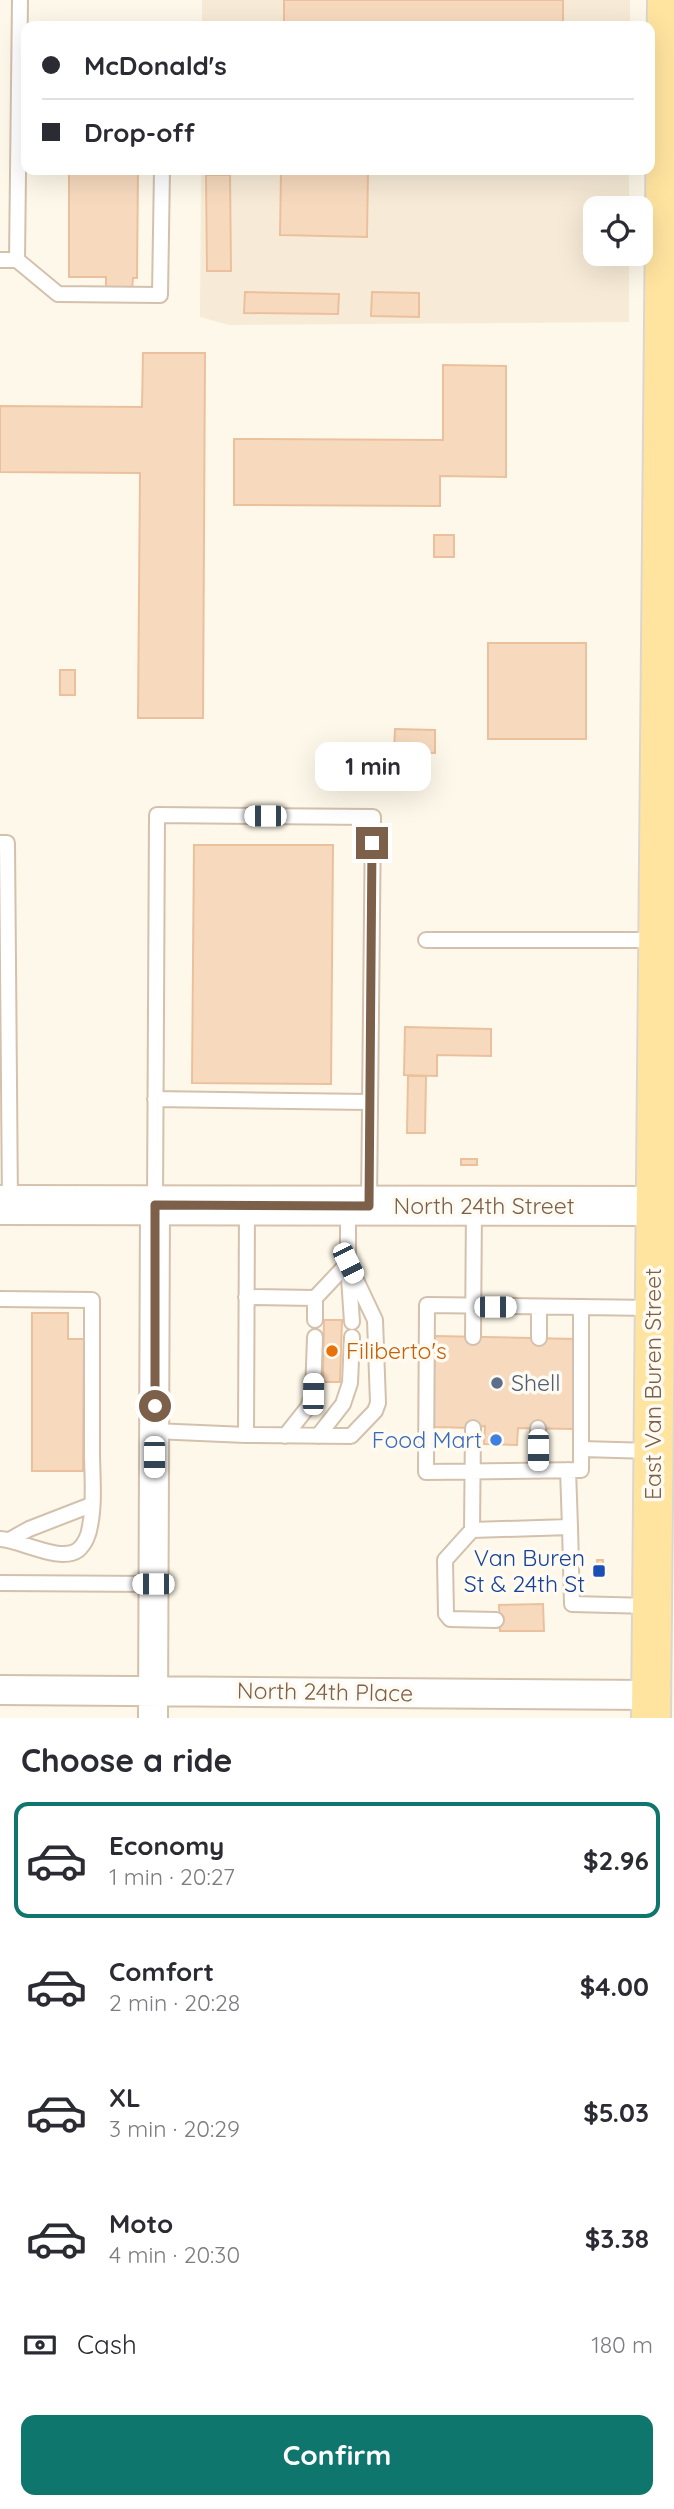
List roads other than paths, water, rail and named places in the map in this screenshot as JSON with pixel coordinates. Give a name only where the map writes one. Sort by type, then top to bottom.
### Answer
[{"type":"main road","name":"East Van Buren Street","points":[[651,1707],[654,1308],[664,1207],[665,1019],[657,940],[667,546],[670,102],[667,0]]},
{"type":"main road","name":"North 24th Street","points":[[5,1205],[664,1207]]},
{"type":"street","points":[[153,1704],[155,1205]]},
{"type":"street","name":"North 24th Place","points":[[0,1690],[153,1704],[651,1707]]},
{"type":"lane","points":[[20,0],[21,68]]},
{"type":"lane","points":[[17,260],[21,160]]},
{"type":"lane","points":[[0,260],[17,260],[58,294],[160,295],[162,175]]},
{"type":"lane","points":[[155,1205],[157,815],[373,817],[369,1102],[358,1206],[348,1263],[352,1322]]},
{"type":"lane","points":[[0,843],[8,843],[5,1205]]},
{"type":"lane","points":[[426,940],[657,940]]},
{"type":"lane","points":[[155,1099],[369,1102]]},
{"type":"lane","points":[[246,1435],[247,1205]]},
{"type":"lane","points":[[473,1337],[474,1206]]},
{"type":"lane","points":[[315,1320],[315,1298],[348,1263]]},
{"type":"lane","points":[[155,1432],[351,1436],[378,1403],[374,1320],[348,1263]]},
{"type":"lane","points":[[246,1297],[315,1298]]},
{"type":"lane","points":[[0,1299],[92,1300],[91,1505],[86,1540],[78,1550],[66,1554],[43,1551],[6,1539]]},
{"type":"lane","points":[[581,1308],[581,1470],[426,1472],[427,1305],[654,1308]]},
{"type":"lane","points":[[539,1307],[539,1338]]},
{"type":"lane","points":[[285,1436],[308,1407],[313,1394],[315,1337]]},
{"type":"lane","points":[[318,1436],[343,1404],[350,1383],[352,1337]]},
{"type":"lane","points":[[473,1428],[472,1530],[445,1560],[446,1614],[450,1619],[496,1620]]},
{"type":"lane","points":[[538,1428],[538,1471]]},
{"type":"lane","points":[[581,1449],[653,1451]]},
{"type":"lane","points":[[568,1470],[572,1604],[652,1606]]},
{"type":"lane","points":[[6,1539],[91,1505]]},
{"type":"lane","points":[[472,1530],[570,1527]]},
{"type":"lane","points":[[0,1583],[153,1584]]},
{"type":"place","name":"Filiberto's","points":[[332,1351]]},
{"type":"place","name":"Shell","points":[[497,1383]]},
{"type":"place","name":"Food Mart","points":[[496,1440]]},
{"type":"place","name":"Van Buren St & 24th St","points":[[599,1571]]}]
